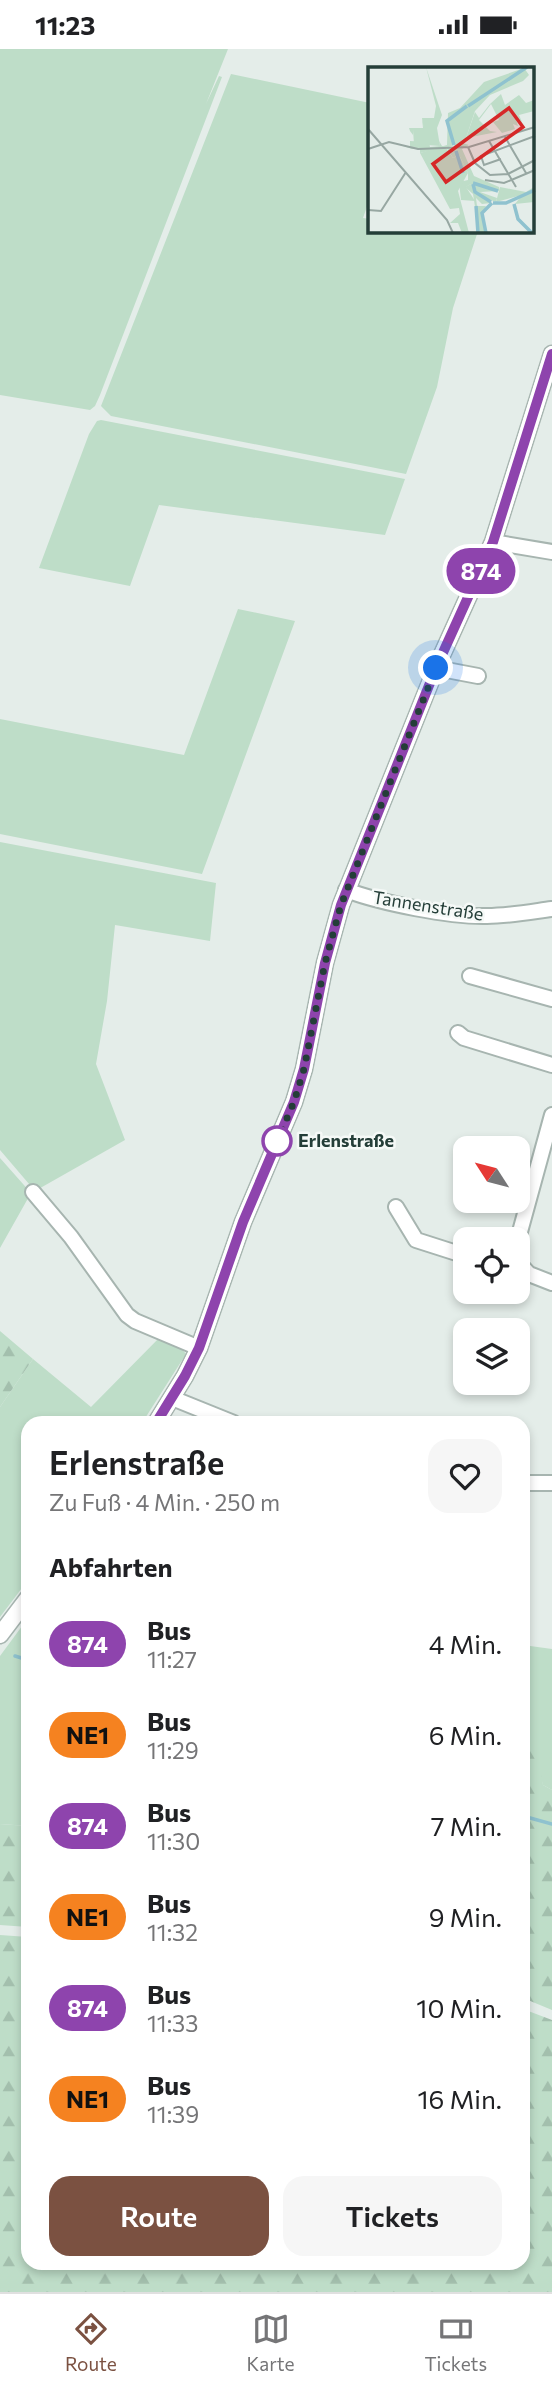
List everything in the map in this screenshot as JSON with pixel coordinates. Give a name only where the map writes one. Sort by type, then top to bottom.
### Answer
[{"type":"street","points":[[160,1416],[199,1348],[243,1222],[299,1086],[333,931],[346,890],[436,668],[493,542],[552,354]]},
{"type":"street","points":[[493,542],[552,552]]},
{"type":"street","points":[[436,668],[478,675]]},
{"type":"street","name":"Tannenstraße","points":[[346,890],[397,903],[470,916],[552,909]]},
{"type":"street","points":[[470,976],[552,999]]},
{"type":"street","points":[[458,1033],[464,1038],[552,1065]]},
{"type":"street","points":[[521,1227],[552,1115]]},
{"type":"street","points":[[33,1192],[71,1237],[127,1315],[199,1348]]},
{"type":"street","points":[[396,1207],[416,1240],[453,1252]]},
{"type":"street","points":[[530,1275],[552,1283]]},
{"type":"street","points":[[172,1398],[217,1416]]},
{"type":"street","points":[[530,1483],[552,1483]]},
{"type":"street","points":[[0,1635],[21,1607]]},
{"type":"green space","points":[[0,49],[228,49],[206,104],[219,76],[222,77],[100,395],[90,410],[0,395]]},
{"type":"green space","points":[[231,74],[368,103],[368,204],[363,218],[368,219],[368,233],[477,233],[453,308],[437,387],[406,474],[111,416],[101,406]]},
{"type":"green space","points":[[97,421],[405,479],[385,535],[159,505],[130,586],[39,568],[89,434]]},
{"type":"green space","points":[[238,609],[295,621],[202,874],[0,834],[0,719],[184,755]]},
{"type":"green space","points":[[0,842],[216,883],[210,941],[115,925],[107,1001],[96,1064],[125,1140],[35,1191],[0,1150]]},
{"type":"green space","points":[[0,1158],[31,1193],[0,1248]]},
{"type":"green space","points":[[0,1331],[33,1359],[0,1407]]},
{"type":"green space","points":[[161,1336],[186,1354],[146,1416],[21,1416],[21,1589],[0,1617],[0,1407],[33,1359],[91,1407]]},
{"type":"green space","points":[[21,1628],[21,1826],[0,1824],[0,1656]]},
{"type":"green space","points":[[530,1646],[552,1649],[552,1790],[543,1785],[530,1739]]},
{"type":"green space","points":[[530,1736],[537,1743],[543,1785],[552,1790],[552,2010],[530,2001]]},
{"type":"green space","points":[[0,1824],[21,1826],[21,1926],[0,1925]]},
{"type":"green space","points":[[0,1935],[21,1936],[21,2270],[530,2270],[530,2012],[552,2020],[552,2292],[0,2292]]},
{"type":"waterway","points":[[15,1656],[21,1658]]},
{"type":"waterway","points":[[530,1818],[552,1824]]},
{"type":"bus line","name":"874","points":[[160,1416],[199,1348],[243,1222],[294,1102],[304,1069],[325,963],[341,905],[436,668],[493,542],[552,354]]},
{"type":"place","name":"Erlenstraße","points":[[277,1141]]},
{"type":"route","points":[[277,1141],[294,1102],[304,1069],[325,963],[341,905],[436,668]]}]
